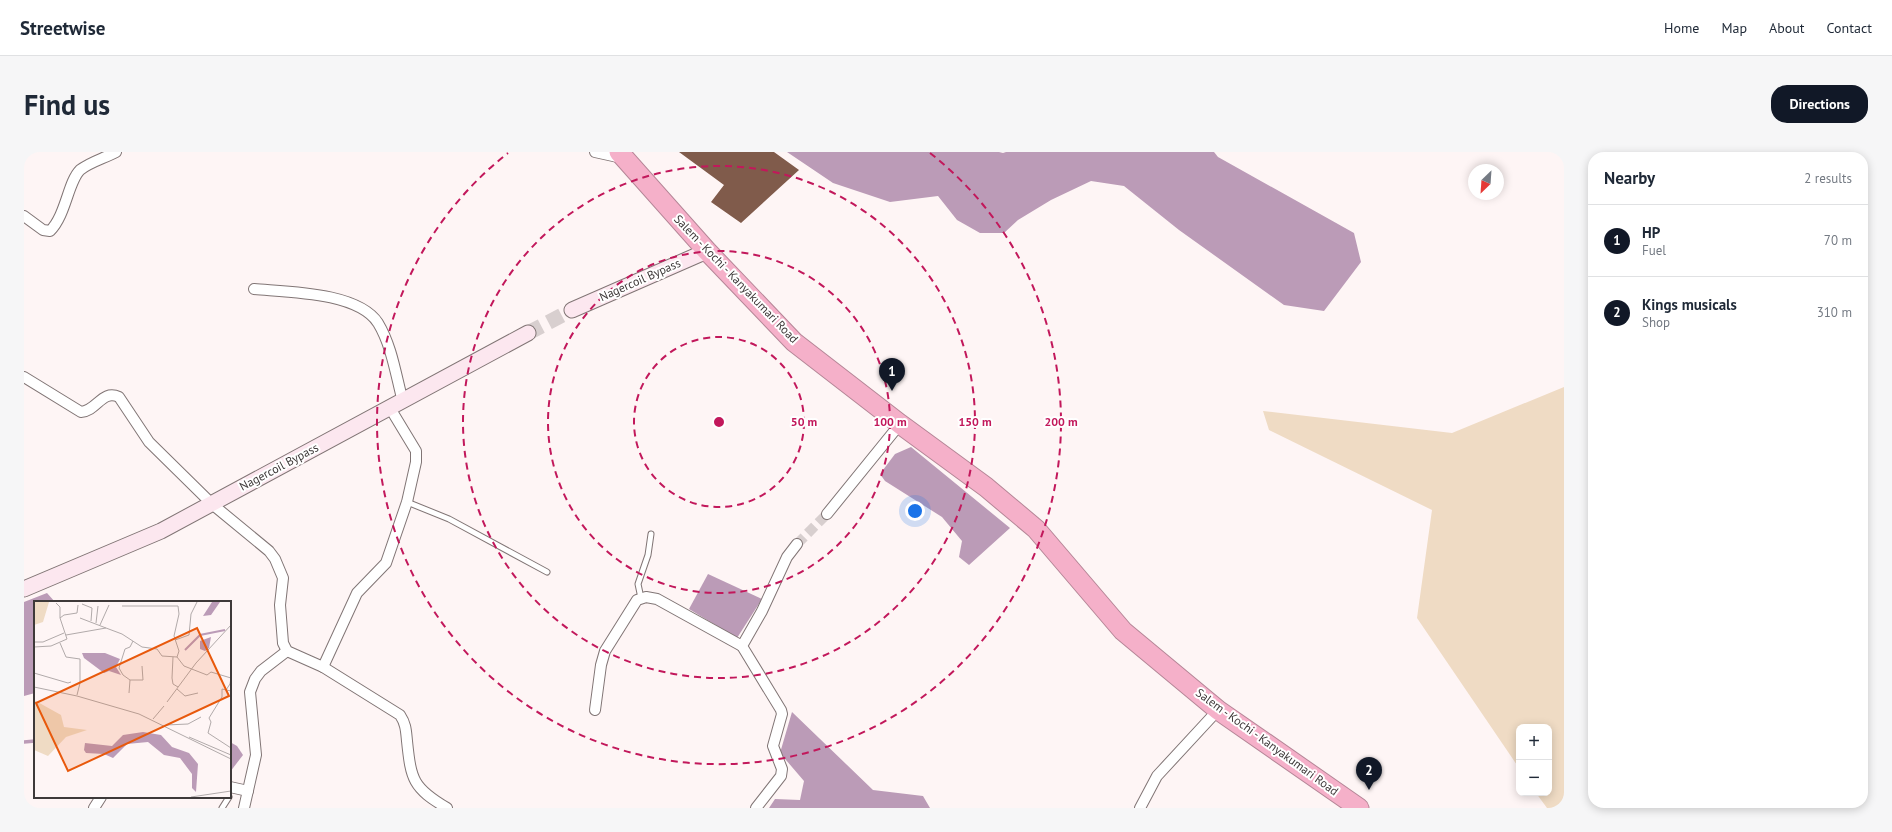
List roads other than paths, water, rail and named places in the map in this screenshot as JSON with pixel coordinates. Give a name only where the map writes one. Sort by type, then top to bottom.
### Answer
[{"type":"highway","name":"Salem - Kochi - Kanyakumari Road","points":[[622,155],[707,251],[794,342],[900,424],[986,487],[1036,529],[1123,631],[1218,710],[1359,808]]},
{"type":"main road","name":"Nagercoil Bypass","points":[[572,310],[707,251]]},
{"type":"main road","name":"Nagercoil Bypass","points":[[24,589],[161,531],[528,333]]},
{"type":"street","points":[[24,216],[44,230],[50,231],[56,226],[77,174],[87,166],[116,152]]},
{"type":"street","points":[[595,152],[622,155]]},
{"type":"street","points":[[254,289],[329,296],[343,300],[370,315],[377,321],[388,343],[396,405],[416,451],[416,462],[407,502],[386,563],[377,574],[361,587],[357,593],[323,667]]},
{"type":"street","points":[[24,377],[81,412],[88,411],[106,395],[114,395],[119,397],[149,442],[212,504],[269,551],[275,559],[283,578],[280,605],[283,643],[287,651],[323,667],[400,715],[406,723],[410,769],[418,786],[427,796],[448,808]]},
{"type":"street","points":[[827,514],[900,424]]},
{"type":"street","points":[[742,646],[762,611],[787,557],[797,544]]},
{"type":"street","points":[[595,710],[601,665],[605,651],[638,600],[641,598],[646,597],[657,599],[742,646],[782,714],[773,746],[782,769],[781,776],[756,808]]},
{"type":"street","points":[[244,808],[256,755],[250,692],[255,679],[261,671],[287,651]]},
{"type":"street","points":[[1140,808],[1157,776],[1218,710]]},
{"type":"street","points":[[231,792],[248,791]]},
{"type":"street","points":[[94,808],[100,798]]},
{"type":"lane","points":[[407,502],[449,518],[547,572]]},
{"type":"lane","points":[[641,598],[638,584],[648,555],[651,534]]},
{"type":"lane","points":[[222,808],[228,798]]},
{"type":"waterway","points":[[24,742],[34,741]]},
{"type":"tunnel","points":[[528,333],[572,310]]},
{"type":"tunnel","points":[[797,544],[827,514]]},
{"type":"place","name":"HP","points":[[892,391]]},
{"type":"place","name":"Kings musicals","points":[[1369,790]]}]
